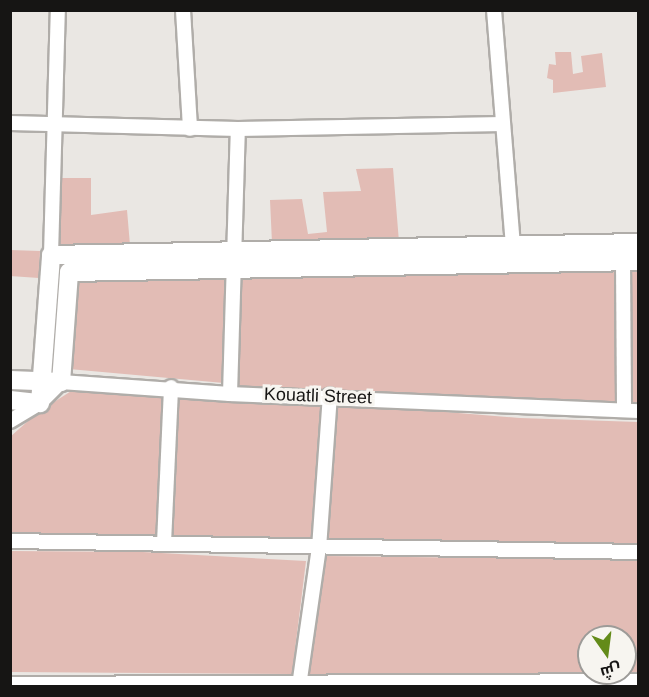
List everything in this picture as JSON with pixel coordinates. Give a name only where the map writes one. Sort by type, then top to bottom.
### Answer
[{"type":"main road","points":[[10,380],[61,382],[69,272],[513,244],[639,243]]},
{"type":"main road","points":[[10,400],[40,403],[51,255],[235,260],[631,261]]},
{"type":"street","points":[[51,255],[58,10]]},
{"type":"street","points":[[183,10],[190,129]]},
{"type":"street","points":[[494,10],[513,244]]},
{"type":"street","points":[[10,123],[190,129],[503,124]]},
{"type":"street","points":[[230,394],[238,129]]},
{"type":"street","points":[[624,410],[631,261]]},
{"type":"street","points":[[10,421],[40,403],[61,382]]},
{"type":"street","name":"Kouatli Street","points":[[61,382],[171,387],[230,394],[330,395],[639,411]]},
{"type":"street","points":[[164,543],[171,387]]},
{"type":"street","points":[[299,685],[319,548],[330,395]]},
{"type":"street","points":[[10,541],[639,552]]},
{"type":"street","points":[[10,684],[299,685],[639,681]]},
{"type":"building","points":[[555,52],[571,52],[573,74],[583,72],[581,56],[602,53],[606,87],[553,93],[553,80],[547,78],[549,64],[556,65]]},
{"type":"building","points":[[393,168],[399,242],[272,243],[270,200],[302,199],[308,234],[327,232],[323,192],[361,191],[356,169]]},
{"type":"building","points":[[59,178],[91,178],[91,215],[127,210],[130,245],[57,245]]},
{"type":"building","points":[[10,250],[40,251],[39,278],[10,276]]},
{"type":"building","points":[[627,266],[638,266],[638,411],[629,411]]},
{"type":"building","points":[[616,269],[617,402],[236,386],[240,277]]},
{"type":"building","points":[[76,272],[226,279],[224,383],[69,369]]},
{"type":"building","points":[[79,386],[167,394],[162,539],[10,536],[10,437],[37,413]]},
{"type":"building","points":[[178,395],[321,402],[311,541],[171,535]]},
{"type":"building","points":[[336,403],[520,418],[638,422],[638,545],[320,539],[332,461]]},
{"type":"building","points":[[10,551],[143,552],[306,561],[292,674],[10,672]]},
{"type":"building","points":[[324,556],[638,560],[638,673],[637,625],[577,625],[577,674],[309,677]]}]
